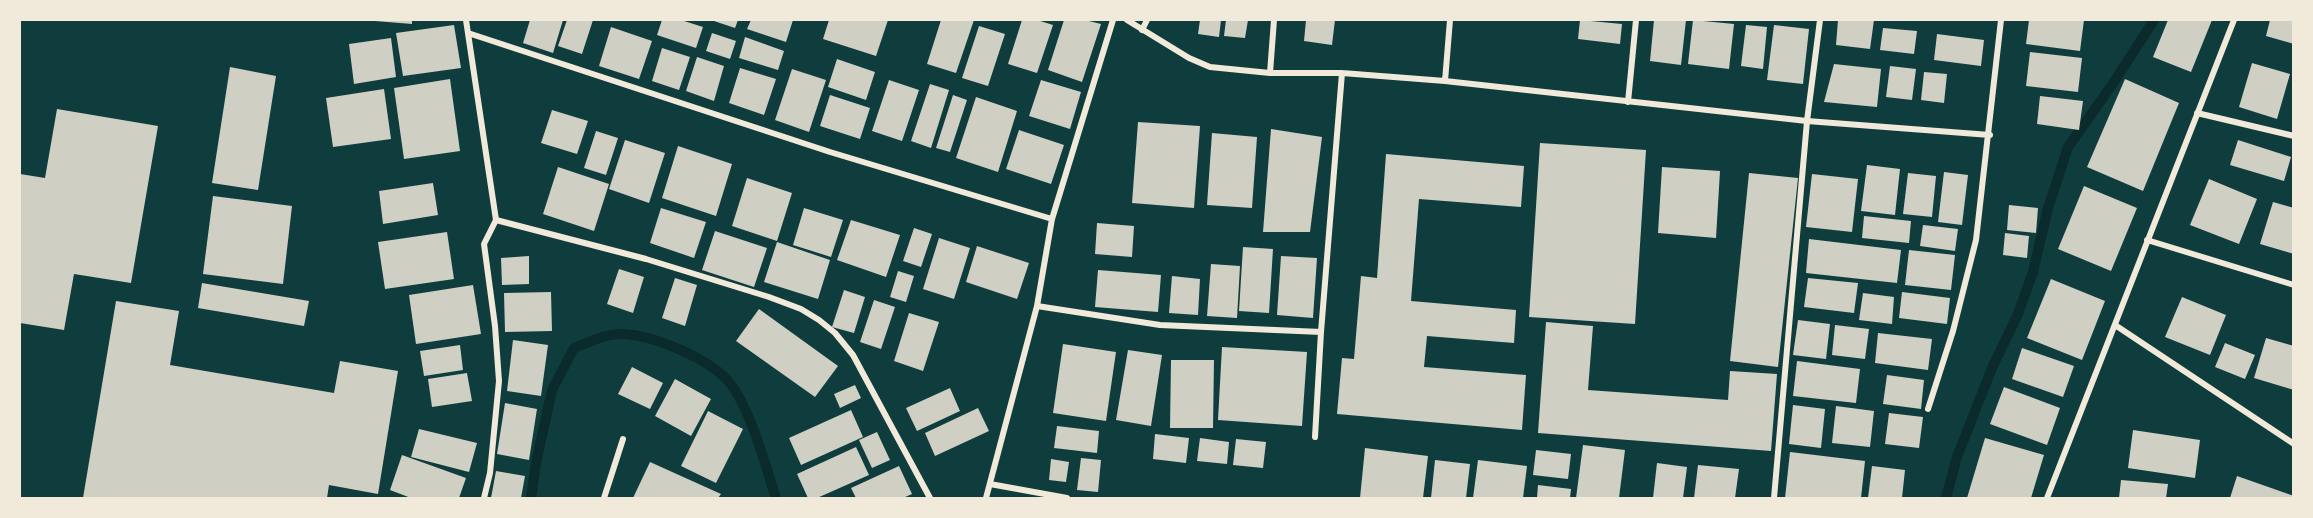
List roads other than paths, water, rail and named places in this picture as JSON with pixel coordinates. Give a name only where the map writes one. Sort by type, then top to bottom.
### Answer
[{"type":"street","points":[[466,20],[496,220],[484,244],[495,326],[498,381],[490,473],[484,498]]},
{"type":"street","points":[[986,498],[1037,306],[1052,219],[1113,20]]},
{"type":"street","points":[[1127,20],[1189,58],[1210,67],[1270,73],[1342,73],[1444,81],[1807,121],[1990,135]]},
{"type":"street","points":[[1142,30],[1147,20]]},
{"type":"street","points":[[1270,73],[1274,20]]},
{"type":"street","points":[[1444,81],[1450,20]]},
{"type":"street","points":[[1628,102],[1636,20]]},
{"type":"street","points":[[1774,498],[1807,121],[1820,20]]},
{"type":"street","points":[[1928,409],[1953,331],[1976,240],[1990,135],[2001,20]]},
{"type":"street","points":[[2047,498],[2234,20]]},
{"type":"street","points":[[468,33],[830,152],[1052,219]]},
{"type":"street","points":[[1315,437],[1342,73]]},
{"type":"street","points":[[2198,113],[2294,136]]},
{"type":"street","points":[[496,220],[646,259],[769,297],[801,309],[819,320],[835,333],[853,355],[930,498]]},
{"type":"street","points":[[2147,240],[2294,285]]},
{"type":"street","points":[[1037,306],[1160,324],[1321,332]]},
{"type":"street","points":[[2115,326],[2294,444]]},
{"type":"street","points":[[604,498],[623,439]]},
{"type":"street","points":[[990,484],[1066,498]]},
{"type":"waterway","points":[[1946,498],[1957,457],[1992,368],[2018,314],[2033,272],[2048,208],[2068,147],[2154,20]]},
{"type":"waterway","points":[[531,498],[552,390],[574,348],[616,334],[635,335],[680,350],[709,365],[730,383],[738,394],[751,423],[776,498]]}]
